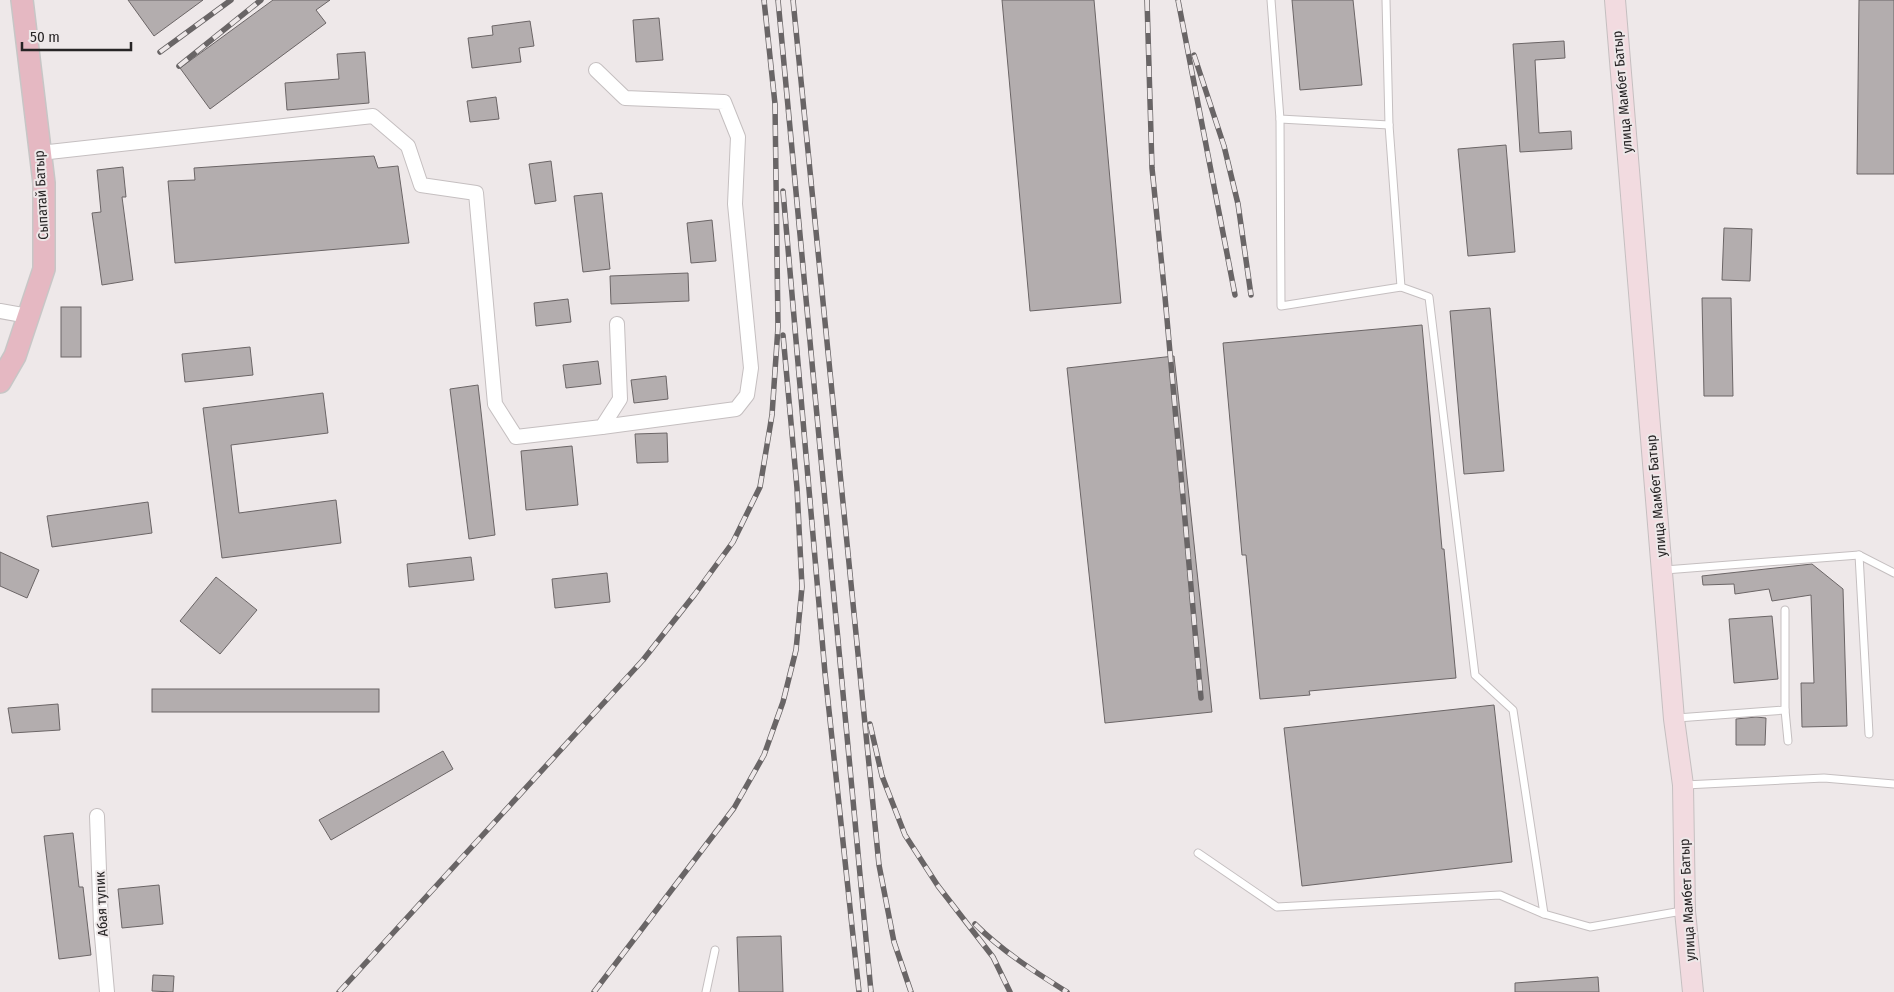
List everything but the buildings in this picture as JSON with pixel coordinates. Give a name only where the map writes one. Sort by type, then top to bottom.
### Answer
[{"type":"main road","name":"Сыпатай Батыр","points":[[0,382],[15,356],[44,269],[44,183],[22,0]]},
{"type":"main road","name":"улица Мамбет Батыр","points":[[1615,0],[1674,719],[1682,786],[1685,911],[1693,992]]},
{"type":"street","points":[[40,153],[373,116],[408,146],[421,185],[476,193],[495,404],[516,438],[736,409],[747,395],[751,368],[735,204],[738,137],[724,102],[625,98],[596,70]]},
{"type":"street","points":[[0,311],[28,316]]},
{"type":"street","points":[[602,427],[620,399],[617,324]]},
{"type":"street","name":"Абая тупик","points":[[97,816],[101,925],[107,992]]},
{"type":"lane","points":[[1271,0],[1280,119],[1281,306],[1401,287],[1429,297],[1475,675],[1513,710],[1544,914]]},
{"type":"lane","points":[[1386,0],[1390,125],[1401,287]]},
{"type":"lane","points":[[1280,119],[1390,125]]},
{"type":"lane","points":[[1662,570],[1859,554],[1894,573]]},
{"type":"lane","points":[[1859,554],[1869,734]]},
{"type":"lane","points":[[1785,610],[1785,710],[1788,741]]},
{"type":"lane","points":[[1674,719],[1785,710]]},
{"type":"lane","points":[[1682,786],[1824,778],[1894,784]]},
{"type":"lane","points":[[1198,853],[1277,907],[1500,895],[1544,914],[1590,927],[1685,911]]},
{"type":"lane","points":[[706,992],[715,950]]},
{"type":"railway","points":[[160,52],[231,0]]},
{"type":"railway","points":[[179,66],[261,0]]},
{"type":"railway","points":[[339,992],[643,660],[733,542],[760,487],[772,415],[778,327],[775,104],[764,0]]},
{"type":"railway","points":[[778,0],[871,992]]},
{"type":"railway","points":[[793,0],[879,865],[894,942],[911,992]]},
{"type":"railway","points":[[1147,0],[1152,168],[1201,698]]},
{"type":"railway","points":[[1178,0],[1235,295]]},
{"type":"railway","points":[[1194,55],[1224,146],[1238,204],[1251,295]]},
{"type":"railway","points":[[783,191],[825,673],[859,992]]},
{"type":"railway","points":[[594,992],[734,808],[764,755],[783,702],[796,650],[802,587],[797,488],[783,335]]},
{"type":"railway","points":[[870,724],[882,776],[905,835],[938,886],[993,957],[1010,992]]},
{"type":"railway","points":[[975,924],[1008,952],[1067,992]]}]
